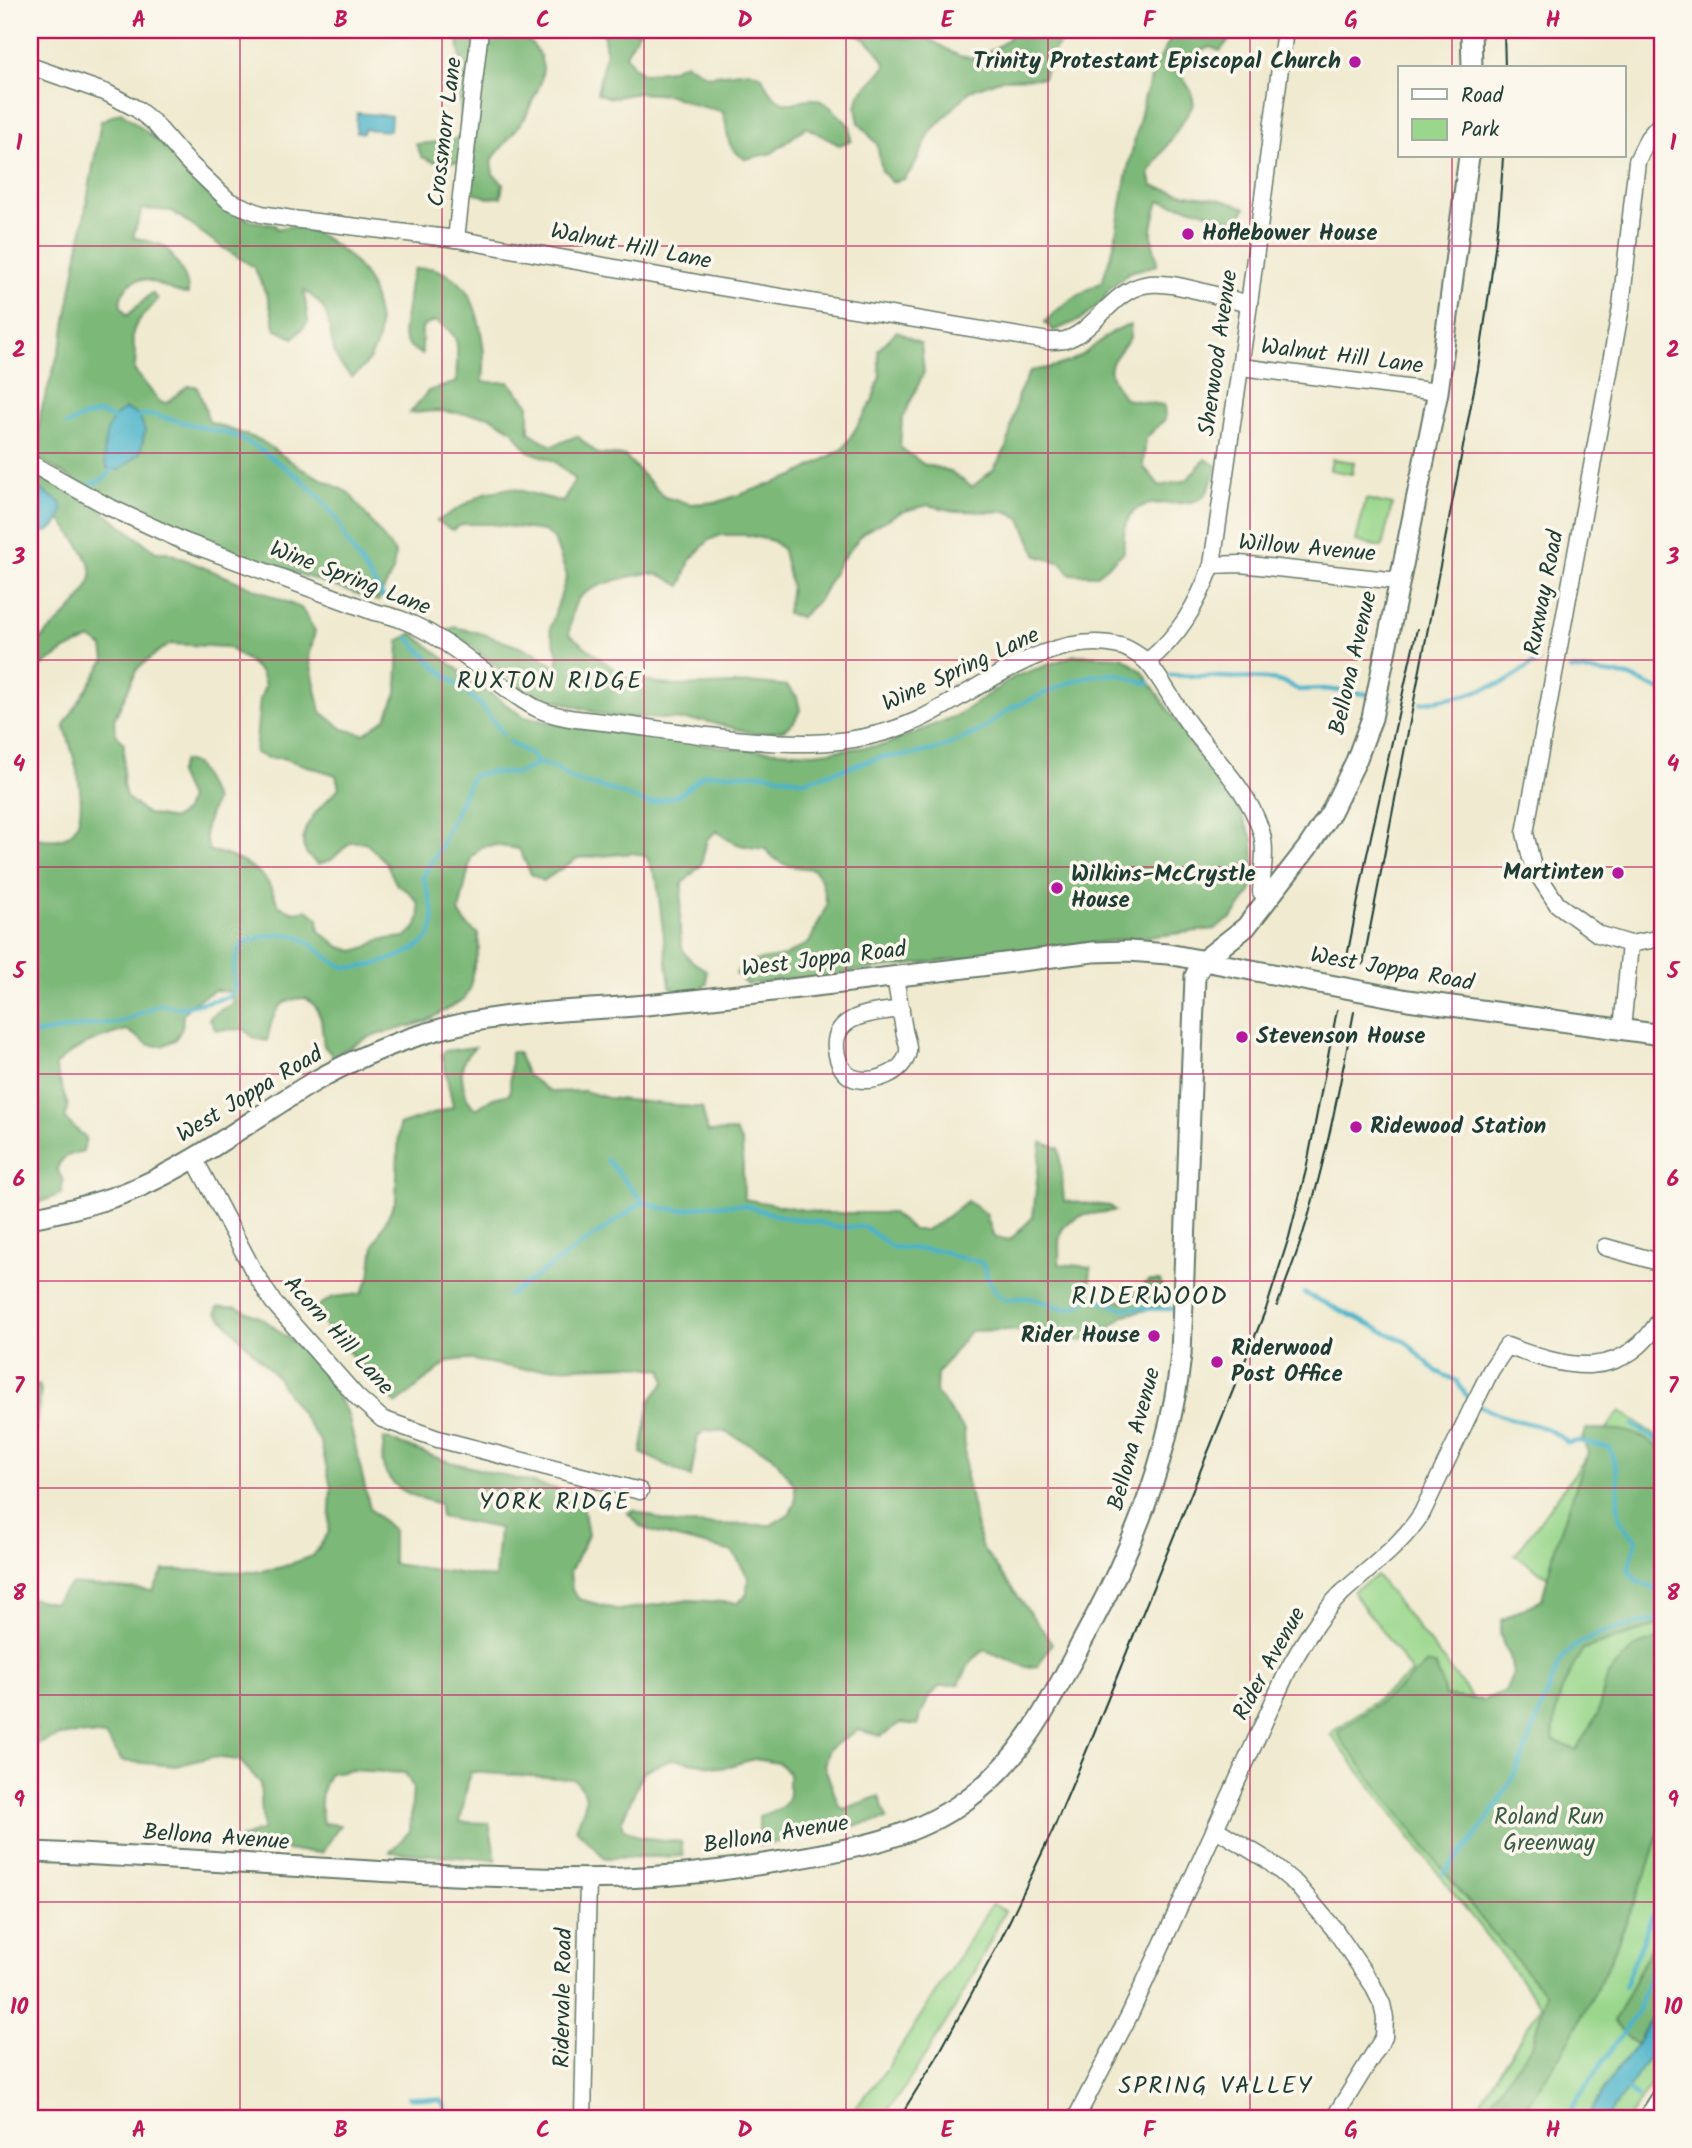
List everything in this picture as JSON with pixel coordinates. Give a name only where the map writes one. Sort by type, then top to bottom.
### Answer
[{"type":"street","name":"Crossmorr Lane","points":[[456,239],[480,30]]},
{"type":"street","name":"Sherwood Avenue","points":[[1147,662],[1181,628],[1204,587],[1212,565],[1250,304],[1285,30]]},
{"type":"street","points":[[1471,30],[1472,66]]},
{"type":"street","name":"Walnut Hill Lane","points":[[30,66],[107,93],[137,109],[154,123],[187,161],[229,201],[261,214],[456,239],[714,286],[1049,341],[1065,340],[1077,335],[1126,292],[1142,285],[1163,283],[1250,304]]},
{"type":"street","name":"Ruxway Road","points":[[1630,944],[1598,934],[1557,904],[1533,867],[1525,833],[1621,307],[1637,161],[1648,138],[1662,122]]},
{"type":"street","name":"Bellona Avenue","points":[[30,1852],[341,1871],[588,1879],[734,1869],[843,1851],[885,1841],[945,1815],[990,1782],[1015,1756],[1030,1734],[1105,1597],[1137,1529],[1158,1468],[1172,1415],[1181,1355],[1195,976],[1204,960],[1246,928],[1331,812],[1356,761],[1372,718],[1438,392],[1469,158]]},
{"type":"street","name":"Walnut Hill Lane","points":[[1241,367],[1438,392]]},
{"type":"street","name":"Wine Spring Lane","points":[[30,463],[107,506],[183,541],[373,612],[405,620],[473,662],[516,696],[540,710],[564,716],[755,740],[822,741],[890,731],[918,720],[1004,671],[1041,654],[1090,643],[1122,646],[1147,662],[1189,724],[1246,799],[1262,833],[1261,892],[1268,900]]},
{"type":"street","name":"Willow Avenue","points":[[1212,565],[1240,564],[1398,581]]},
{"type":"street","points":[[1622,1030],[1630,944],[1662,938]]},
{"type":"street","name":"West Joppa Road","points":[[30,1218],[93,1205],[141,1186],[194,1158],[331,1072],[403,1041],[453,1025],[502,1017],[630,1007],[1093,952],[1142,952],[1204,960],[1408,1000],[1662,1035]]},
{"type":"street","points":[[895,977],[901,1009],[908,1051],[903,1065],[891,1074],[876,1079],[852,1077],[839,1066],[835,1047],[841,1029],[853,1017],[901,1009]]},
{"type":"street","name":"Acorn Hill Lane","points":[[194,1158],[253,1270],[274,1301],[356,1396],[383,1419],[438,1439],[640,1491]]},
{"type":"street","points":[[1605,1247],[1662,1263]]},
{"type":"street","name":"Rider Avenue","points":[[1076,2118],[1130,2014],[1216,1829],[1266,1713],[1305,1639],[1340,1596],[1392,1550],[1413,1527],[1475,1401],[1507,1346],[1545,1360],[1572,1365],[1602,1364],[1640,1344],[1662,1317]]},
{"type":"street","points":[[1216,1829],[1267,1860],[1296,1884],[1335,1930],[1372,1984],[1382,2004],[1384,2037],[1334,2118]]},
{"type":"street","name":"Ridervale Road","points":[[583,2118],[588,1879]]},
{"type":"street","points":[[1649,2118],[1662,2097]]},
{"type":"green space","points":[[452,30],[477,30],[462,162],[434,162],[422,157],[416,144],[451,141],[463,134],[459,94],[462,67],[458,41]]},
{"type":"green space","points":[[484,30],[511,30],[532,44],[540,55],[543,68],[541,82],[525,118],[491,161],[493,174],[503,183],[501,197],[488,198],[471,191]]},
{"type":"green space","points":[[603,30],[640,30],[626,54],[633,66],[644,74],[670,70],[685,63],[708,76],[749,71],[762,76],[769,91],[777,99],[787,103],[819,100],[850,126],[851,141],[839,145],[806,127],[772,153],[745,159],[729,143],[722,111],[695,105],[670,95],[638,93],[611,98],[597,93],[606,53]]},
{"type":"green space","points":[[846,30],[887,30],[886,36],[924,36],[959,56],[972,58],[996,48],[1015,30],[1072,30],[1052,52],[1043,78],[1002,79],[970,91],[931,131],[913,168],[904,179],[891,182],[882,171],[877,144],[859,123],[856,108],[859,95],[886,66],[870,44]]},
{"type":"green space","points":[[1175,30],[1231,30],[1229,40],[1220,51],[1211,47],[1188,57],[1177,68],[1191,91],[1194,104],[1149,173],[1152,185],[1223,200],[1245,208],[1240,220],[1226,220],[1200,210],[1159,201],[1152,232],[1157,265],[1130,272],[1109,289],[1102,302],[1082,319],[1053,331],[1045,322],[1051,315],[1102,282],[1114,245],[1126,177],[1145,96],[1154,70]]},
{"type":"green space","points":[[121,112],[168,149],[212,198],[251,221],[275,225],[277,229],[302,228],[315,233],[340,249],[367,279],[377,312],[378,338],[370,358],[352,377],[336,358],[328,319],[314,297],[304,291],[308,322],[294,338],[276,330],[268,298],[254,267],[172,211],[142,209],[133,237],[165,246],[184,275],[188,294],[153,282],[136,280],[129,285],[120,301],[127,316],[152,293],[158,299],[137,323],[133,335],[136,359],[134,370],[160,402],[167,403],[188,386],[196,386],[209,422],[260,440],[302,469],[349,493],[395,553],[393,571],[378,601],[187,536],[122,508],[35,457],[41,411],[63,338],[101,121]]},
{"type":"green space","points":[[432,268],[452,277],[467,292],[476,311],[482,336],[482,382],[509,382],[529,405],[529,432],[552,446],[577,436],[598,454],[625,456],[664,497],[691,504],[718,502],[794,476],[843,449],[872,402],[880,376],[878,350],[897,331],[921,344],[924,372],[902,420],[900,447],[923,464],[950,471],[972,487],[993,470],[1007,447],[1018,395],[1030,371],[1071,361],[1111,333],[1130,325],[1130,338],[1116,356],[1111,368],[1113,380],[1125,399],[1164,405],[1165,419],[1146,438],[1143,466],[1160,486],[1187,480],[1205,459],[1217,466],[1207,492],[1199,499],[1142,506],[1133,512],[1125,527],[1124,552],[1097,575],[1070,574],[1062,563],[1037,556],[1021,519],[1009,512],[954,511],[928,505],[901,512],[864,532],[839,563],[819,600],[800,618],[787,613],[791,586],[783,550],[773,541],[747,535],[721,535],[709,540],[690,560],[681,586],[662,576],[649,574],[616,580],[585,593],[574,606],[569,634],[624,677],[675,686],[760,683],[787,686],[797,697],[800,710],[794,722],[783,730],[757,734],[705,721],[606,716],[527,691],[465,641],[441,632],[455,627],[483,634],[536,653],[558,669],[558,655],[550,629],[567,576],[554,539],[544,531],[491,524],[463,524],[452,530],[437,521],[485,493],[511,488],[563,502],[575,479],[554,461],[528,451],[512,430],[489,416],[436,411],[410,413],[428,391],[457,382],[457,346],[452,333],[445,327],[434,321],[422,327],[422,355],[405,340],[403,330],[414,269]]},
{"type":"green space","points":[[1332,459],[1354,462],[1352,474],[1330,470]]},
{"type":"green space","points":[[30,471],[95,505],[156,552],[167,552],[301,608],[315,631],[309,657],[321,712],[343,729],[364,734],[386,718],[397,693],[399,641],[412,633],[475,683],[524,717],[572,727],[741,749],[813,753],[885,745],[958,715],[1014,677],[1075,655],[1122,657],[1143,672],[1196,751],[1235,802],[1253,839],[1255,878],[1250,893],[1233,917],[1215,929],[747,984],[736,974],[743,963],[785,956],[809,943],[827,905],[821,880],[813,869],[786,865],[765,849],[739,844],[717,831],[707,839],[701,865],[682,884],[682,946],[694,963],[706,970],[707,984],[696,991],[683,994],[670,987],[657,881],[647,857],[634,853],[578,858],[543,881],[531,874],[519,849],[494,845],[481,847],[471,858],[459,912],[467,925],[478,934],[479,948],[471,987],[464,999],[425,1022],[369,1037],[333,1056],[324,1046],[321,1019],[316,1007],[306,998],[288,1001],[277,1010],[267,1041],[254,1038],[244,1029],[216,1030],[209,1018],[233,1004],[231,992],[215,990],[191,1004],[183,1015],[182,1028],[175,1040],[162,1046],[149,1045],[127,1030],[88,1044],[69,1054],[55,1066],[68,1106],[65,1119],[86,1138],[83,1151],[74,1153],[58,1165],[57,1169],[63,1181],[61,1194],[30,1206],[30,837],[51,840],[63,838],[73,830],[79,818],[80,786],[64,725],[105,660],[103,647],[91,639],[65,650],[42,666],[30,665],[30,649],[80,599],[91,576],[90,565],[84,553],[61,520],[48,532],[30,531]],"holes":[[[171,644],[227,647],[261,673],[265,686],[260,699],[255,753],[268,758],[282,758],[336,775],[339,788],[314,815],[304,835],[303,845],[308,855],[318,864],[331,860],[351,842],[365,842],[385,861],[397,885],[409,892],[418,903],[420,916],[416,928],[405,937],[379,940],[354,951],[340,947],[319,931],[318,918],[307,910],[294,912],[279,906],[268,883],[255,870],[233,858],[210,851],[205,831],[215,800],[196,764],[183,761],[178,774],[189,798],[185,811],[173,819],[147,814],[126,797],[123,784],[124,744],[116,734],[114,720],[137,669]]]},
{"type":"green space","points":[[1366,499],[1392,505],[1382,547],[1356,541]]},
{"type":"green space","points":[[475,1047],[465,1059],[462,1073],[468,1100],[476,1109],[493,1098],[510,1094],[511,1052],[518,1052],[526,1074],[550,1092],[584,1091],[608,1098],[702,1108],[708,1132],[735,1131],[742,1143],[744,1199],[821,1213],[892,1213],[913,1230],[925,1230],[939,1223],[967,1201],[986,1214],[994,1237],[1010,1240],[1033,1217],[1041,1142],[1059,1148],[1064,1201],[1110,1206],[1115,1211],[1083,1216],[1069,1222],[1060,1235],[1059,1264],[1091,1267],[1089,1291],[1096,1299],[1127,1301],[1148,1281],[1160,1281],[1160,1307],[1125,1315],[1099,1337],[1081,1341],[1011,1330],[970,1331],[937,1374],[936,1392],[964,1430],[966,1477],[981,1546],[1052,1643],[1038,1666],[1026,1667],[985,1650],[971,1661],[959,1684],[940,1686],[928,1698],[917,1725],[901,1723],[881,1736],[858,1730],[829,1749],[824,1765],[839,1806],[844,1809],[879,1796],[887,1819],[759,1846],[759,1816],[782,1807],[788,1799],[789,1774],[779,1763],[754,1759],[723,1768],[673,1759],[644,1771],[621,1822],[623,1828],[639,1837],[681,1842],[683,1856],[605,1858],[576,1829],[584,1808],[585,1796],[580,1785],[573,1779],[470,1772],[460,1822],[489,1823],[496,1860],[390,1852],[410,1831],[413,1787],[405,1773],[350,1770],[330,1773],[324,1785],[321,1803],[323,1823],[340,1825],[322,1853],[237,1846],[238,1839],[263,1830],[260,1782],[239,1760],[211,1757],[176,1766],[122,1761],[105,1736],[84,1734],[58,1737],[30,1749],[30,1598],[53,1603],[72,1584],[153,1591],[164,1570],[255,1572],[282,1567],[313,1556],[329,1532],[331,1488],[321,1443],[276,1376],[216,1312],[218,1307],[236,1307],[262,1318],[315,1359],[348,1415],[370,1509],[393,1530],[393,1564],[495,1578],[499,1528],[440,1517],[440,1504],[414,1496],[398,1487],[383,1465],[384,1438],[443,1460],[572,1493],[582,1500],[588,1535],[570,1572],[572,1590],[579,1599],[619,1610],[690,1600],[738,1603],[747,1594],[748,1577],[733,1552],[657,1533],[641,1527],[628,1513],[633,1510],[674,1524],[771,1525],[790,1513],[795,1503],[795,1486],[772,1455],[723,1431],[706,1430],[698,1436],[691,1477],[641,1453],[650,1401],[665,1382],[663,1370],[631,1365],[521,1369],[467,1359],[449,1361],[396,1404],[316,1316],[315,1308],[333,1297],[361,1294],[370,1277],[374,1245],[396,1200],[399,1125],[453,1107],[442,1054],[445,1051]]},
{"type":"green space","points":[[38,1385],[41,1390],[30,1451],[30,1388]]},
{"type":"green space","name":"Roland Run Greenway","points":[[1620,1411],[1662,1440],[1662,2068],[1628,2118],[1470,2118],[1541,2006],[1330,1734],[1412,1673],[1353,1591],[1377,1576],[1497,1729],[1586,1603],[1515,1555]]},
{"type":"green space","name":"Roland Run Greenway","points":[[1586,1429],[1626,1431],[1642,1437],[1662,1450],[1662,1624],[1583,1649],[1561,1692],[1553,1740],[1576,1750],[1597,1715],[1608,1674],[1635,1647],[1662,1637],[1662,1822],[1645,1876],[1607,1968],[1567,2045],[1518,2118],[1485,2118],[1495,2094],[1532,2046],[1546,1994],[1488,1927],[1342,1741],[1338,1732],[1403,1685],[1427,1663],[1435,1665],[1445,1696],[1484,1700],[1505,1691],[1513,1674],[1510,1656],[1500,1633],[1502,1620],[1542,1599],[1556,1544],[1588,1452],[1582,1439]]},
{"type":"green space","points":[[992,1904],[1005,1911],[955,2008],[907,2084],[882,2118],[847,2118],[885,2072]]},
{"type":"green space","points":[[1662,1924],[1662,2000],[1636,2045],[1614,2022]]},
{"type":"water","points":[[357,113],[391,116],[390,131],[364,129],[363,133],[356,132]]},
{"type":"water","points":[[125,409],[139,415],[145,431],[140,453],[118,470],[107,468],[104,451],[107,432],[114,417]]},
{"type":"water","points":[[30,483],[61,503],[61,516],[48,532],[30,531]]},
{"type":"water","points":[[1662,2000],[1662,2036],[1633,2082],[1606,2118],[1586,2118],[1636,2045]]},
{"type":"waterway","points":[[67,425],[99,413],[115,419]]},
{"type":"waterway","points":[[138,418],[139,415],[154,415],[233,435],[255,446],[300,478],[338,521],[346,540],[384,598]]},
{"type":"waterway","points":[[91,484],[106,478],[114,466]]},
{"type":"waterway","points":[[409,638],[434,665],[481,705],[503,734]]},
{"type":"waterway","points":[[1421,703],[1466,695],[1508,681],[1532,664],[1538,663]]},
{"type":"waterway","points":[[1570,669],[1628,676],[1662,691]]},
{"type":"waterway","points":[[509,742],[532,755],[537,763],[553,767],[570,778],[649,804],[681,794],[704,774],[766,774],[805,781],[882,757],[911,755],[942,748],[981,730],[1011,708],[1094,675],[1119,674],[1149,683]]},
{"type":"waterway","points":[[1170,675],[1266,679],[1286,683],[1298,690],[1324,689],[1367,694]]},
{"type":"waterway","points":[[1383,697],[1391,698]]},
{"type":"waterway","points":[[30,1035],[119,1023],[161,1004],[179,1008],[229,997],[235,988],[234,964],[243,942],[261,937],[299,937],[346,967],[366,966],[404,954],[424,942],[430,935],[432,906],[423,877],[438,851],[472,776],[481,773],[520,772],[537,763]]},
{"type":"waterway","points":[[607,1160],[643,1202],[662,1208],[683,1210],[708,1205],[743,1205],[783,1217],[835,1227],[865,1227],[892,1247],[943,1251],[980,1262],[995,1291],[1005,1300],[1027,1298],[1066,1308],[1081,1304],[1091,1297],[1121,1308],[1173,1309]]},
{"type":"waterway","points":[[508,1296],[643,1202]]},
{"type":"waterway","points":[[1304,1293],[1406,1342],[1436,1371],[1457,1381],[1470,1401]]},
{"type":"waterway","points":[[1478,1405],[1505,1417],[1546,1429],[1568,1443],[1579,1441],[1610,1448],[1617,1475],[1620,1518],[1637,1540],[1628,1570],[1637,1581],[1662,1592]]},
{"type":"waterway","points":[[1633,1425],[1662,1444]]},
{"type":"waterway","points":[[1444,1873],[1470,1844],[1512,1779],[1564,1656],[1600,1634],[1662,1619]]},
{"type":"waterway","points":[[1624,1987],[1662,1892]]},
{"type":"waterway","points":[[1565,2118],[1638,2010],[1650,1972],[1662,1949]]},
{"type":"waterway","points":[[1624,2088],[1638,2097]]},
{"type":"waterway","points":[[409,2097],[440,2100],[444,2105],[446,2118]]},
{"type":"tram line","points":[[1504,30],[1505,66]]},
{"type":"tram line","points":[[1363,965],[1478,369],[1496,236],[1503,158]]},
{"type":"tram line","points":[[1346,962],[1417,629]]},
{"type":"tram line","points":[[899,2118],[937,2057],[1000,1941],[1053,1830],[1266,1309],[1289,1237],[1306,1170],[1337,1010]]},
{"type":"tram line","points":[[1277,1306],[1310,1212],[1331,1127],[1354,1012]]},
{"type":"place","name":"Trinity Protestant Episcopal Church","points":[[1355,62]]},
{"type":"place","name":"Hoflebower House","points":[[1188,234]]},
{"type":"place","name":"Martinten","points":[[1618,873]]},
{"type":"place","name":"Wilkins-McCrystle House","points":[[1057,888]]},
{"type":"place","name":"Stevenson House","points":[[1242,1037]]},
{"type":"place","name":"Ridewood Station","points":[[1356,1127]]},
{"type":"place","name":"Rider House","points":[[1154,1336]]},
{"type":"place","name":"Riderwood Post Office","points":[[1217,1362]]},
{"type":"district","name":"RUXTON RIDGE","points":[[550,681]]},
{"type":"district","name":"RIDERWOOD","points":[[1150,1297]]},
{"type":"district","name":"YORK RIDGE","points":[[555,1502]]},
{"type":"district","name":"SPRING VALLEY","points":[[1216,2086]]}]
